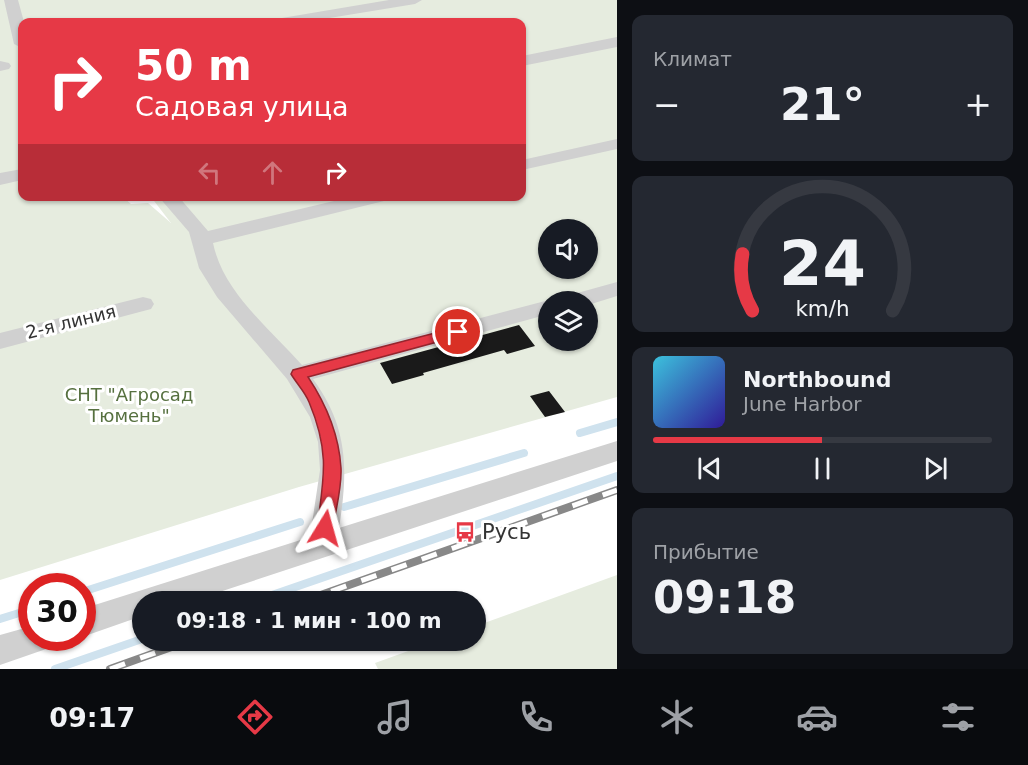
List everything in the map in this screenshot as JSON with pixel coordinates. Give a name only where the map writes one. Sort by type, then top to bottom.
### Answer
[{"type":"street","points":[[12,0],[18,26]]},
{"type":"street","points":[[306,18],[415,0]]},
{"type":"street","points":[[526,60],[617,42]]},
{"type":"street","points":[[526,164],[617,144]]},
{"type":"street","points":[[0,179],[18,176]]},
{"type":"street","points":[[171,201],[202,239],[208,266],[226,292],[298,374],[315,399],[330,441],[333,470],[322,547]]},
{"type":"street","points":[[202,239],[360,201]]},
{"type":"street","points":[[598,294],[617,289]]},
{"type":"street","name":"2-я линия","points":[[0,341],[143,304]]},
{"type":"street","points":[[298,374],[538,310]]},
{"type":"street","points":[[181,591],[617,451]]},
{"type":"street","points":[[96,618],[132,606]]},
{"type":"street","points":[[0,650],[18,644]]},
{"type":"green space","name":"СНТ \"Агросад Тюмень\"","points":[[0,0],[617,0],[617,397],[299,487],[0,580]]},
{"type":"green space","points":[[617,575],[617,669],[378,669],[375,663],[408,651],[486,651],[486,622]]},
{"type":"building","points":[[519,325],[535,346],[507,354],[504,350],[392,384],[380,363]]},
{"type":"building","points":[[549,391],[565,412],[545,417],[530,396]]},
{"type":"waterway","points":[[580,433],[617,422]]},
{"type":"waterway","points":[[344,507],[524,453]]},
{"type":"waterway","points":[[284,591],[617,476]]},
{"type":"waterway","points":[[96,588],[300,522]]},
{"type":"waterway","points":[[0,619],[18,613]]},
{"type":"waterway","points":[[55,669],[132,642]]},
{"type":"railway","points":[[332,591],[617,490]]},
{"type":"railway","points":[[110,669],[160,651]]},
{"type":"place","name":"Русь","points":[[465,532]]},
{"type":"route","points":[[325,528],[333,470],[330,441],[315,399],[298,374],[458,332]]}]
